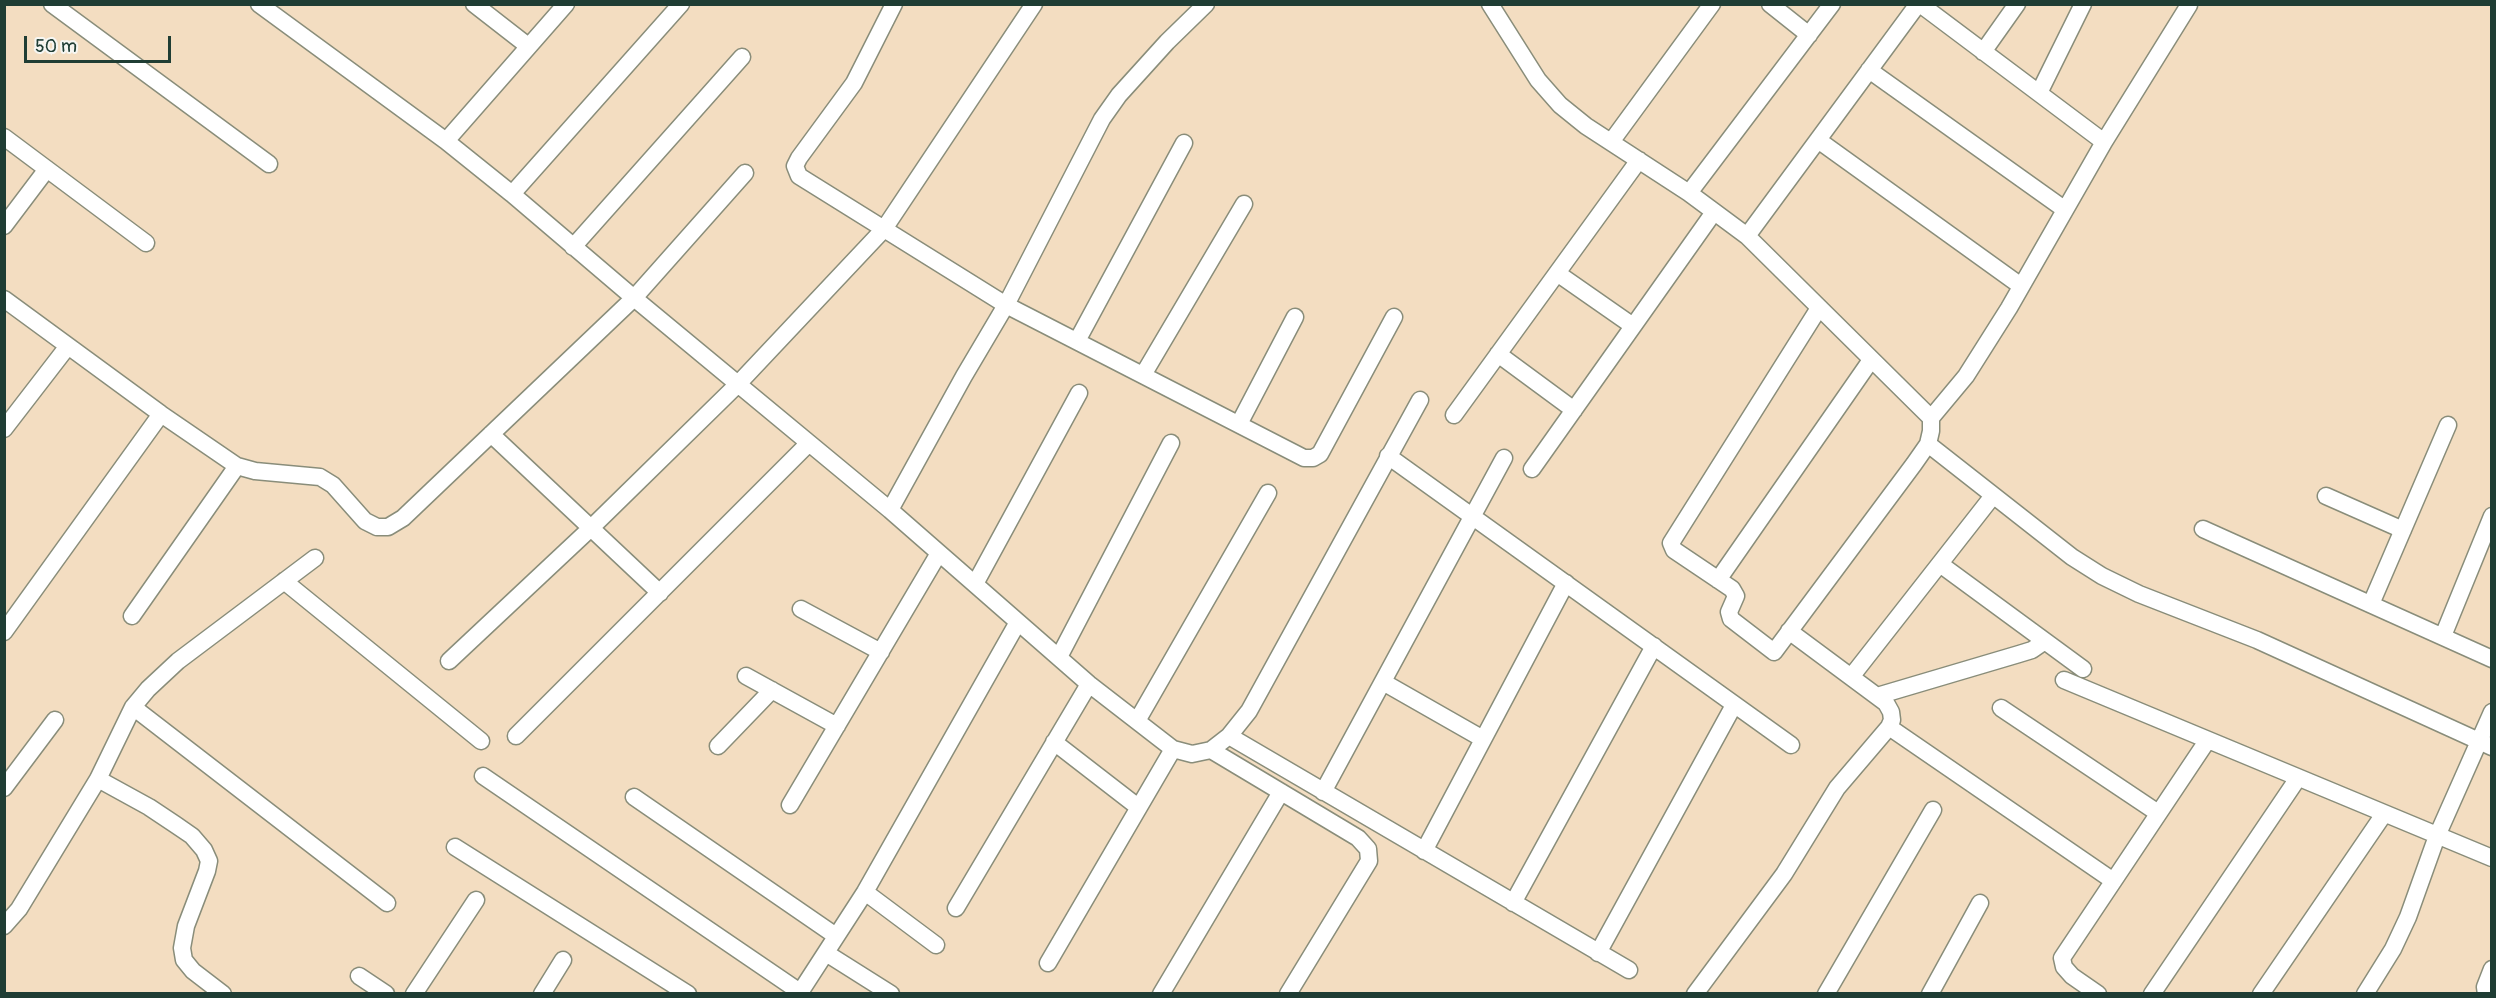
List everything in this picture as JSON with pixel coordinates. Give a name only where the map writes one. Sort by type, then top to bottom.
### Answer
[{"type":"street","points":[[52,4],[269,164]]},
{"type":"street","points":[[260,4],[446,141],[512,194],[890,510],[1089,684],[1173,749],[1192,754],[1211,750],[1229,736],[1249,711],[1420,400]]},
{"type":"street","points":[[474,4],[528,46]]},
{"type":"street","points":[[446,141],[566,4]]},
{"type":"street","points":[[512,194],[681,4]]},
{"type":"street","points":[[894,4],[854,83],[795,166],[799,176],[1006,305],[1304,458],[1313,458],[1320,454],[1394,317]]},
{"type":"street","points":[[449,661],[592,527],[738,384],[884,229],[1034,4]]},
{"type":"street","points":[[890,510],[963,376],[1006,305],[1102,119],[1119,95],[1167,42],[1206,4]]},
{"type":"street","points":[[1490,4],[1545,88],[1560,105],[1611,142],[1689,193],[1747,237],[1931,418]]},
{"type":"street","points":[[1611,142],[1712,4]]},
{"type":"street","points":[[1770,4],[1809,34]]},
{"type":"street","points":[[1689,193],[1832,4]]},
{"type":"street","points":[[1747,237],[1919,4],[2104,142]]},
{"type":"street","points":[[1983,52],[2017,4]]},
{"type":"street","points":[[2039,93],[2083,4]]},
{"type":"street","points":[[1819,308],[1671,543],[1674,550],[1732,589],[1736,596],[1729,612],[1731,619],[1774,652],[1928,444],[1931,418],[1966,376],[2104,142],[2189,5]]},
{"type":"street","points":[[573,247],[742,57]]},
{"type":"street","points":[[1869,70],[2064,210]]},
{"type":"street","points":[[4,137],[146,243]]},
{"type":"street","points":[[1818,140],[2021,286]]},
{"type":"street","points":[[1077,341],[1184,143]]},
{"type":"street","points":[[1454,415],[1639,160]]},
{"type":"street","points":[[4,226],[47,169]]},
{"type":"street","points":[[4,300],[237,466],[255,471],[320,477],[333,486],[365,521],[377,527],[388,527],[403,518],[634,298],[745,172]]},
{"type":"street","points":[[1143,375],[1244,204]]},
{"type":"street","points":[[1532,469],[1714,212]]},
{"type":"street","points":[[1557,273],[1633,326]]},
{"type":"street","points":[[1239,424],[1295,316]]},
{"type":"street","points":[[4,429],[68,346]]},
{"type":"street","points":[[1498,354],[1574,410]]},
{"type":"street","points":[[1718,580],[1871,360]]},
{"type":"street","points":[[975,584],[1079,393]]},
{"type":"street","points":[[4,632],[161,414]]},
{"type":"street","points":[[2371,604],[2448,425]]},
{"type":"street","points":[[491,434],[660,593]]},
{"type":"street","points":[[516,736],[809,443]]},
{"type":"street","points":[[1059,657],[1172,443]]},
{"type":"street","points":[[1928,444],[2072,557],[2102,576],[2139,594],[2257,640],[2485,744]]},
{"type":"street","points":[[1388,456],[1791,745]]},
{"type":"street","points":[[1323,792],[1504,458]]},
{"type":"street","points":[[132,616],[237,466]]},
{"type":"street","points":[[1137,721],[1268,493]]},
{"type":"street","points":[[1851,677],[1992,496]]},
{"type":"street","points":[[2326,496],[2403,530]]},
{"type":"street","points":[[2443,636],[2492,516]]},
{"type":"street","points":[[2203,529],[2492,659]]},
{"type":"street","points":[[790,805],[939,553]]},
{"type":"street","points":[[4,926],[19,909],[98,779],[133,707],[148,689],[178,661],[315,558]]},
{"type":"street","points":[[1940,564],[2083,669]]},
{"type":"street","points":[[284,581],[480,741]]},
{"type":"street","points":[[1424,851],[1566,584]]},
{"type":"street","points":[[801,609],[881,652]]},
{"type":"street","points":[[483,776],[800,993],[865,892],[1018,622]]},
{"type":"street","points":[[1695,993],[1784,874],[1837,788],[1890,727],[1892,720],[1886,703],[1789,631]]},
{"type":"street","points":[[1877,696],[2032,650],[2045,641]]},
{"type":"street","points":[[1513,903],[1654,646]]},
{"type":"street","points":[[746,676],[837,726]]},
{"type":"street","points":[[2064,680],[2492,858]]},
{"type":"street","points":[[1383,682],[1483,739]]},
{"type":"street","points":[[956,908],[1089,684]]},
{"type":"street","points":[[718,746],[772,690]]},
{"type":"street","points":[[1598,952],[1734,705]]},
{"type":"street","points":[[133,707],[387,903]]},
{"type":"street","points":[[2001,708],[2158,813]]},
{"type":"street","points":[[2365,993],[2393,949],[2408,917],[2438,836],[2485,744],[2492,712]]},
{"type":"street","points":[[4,788],[55,720]]},
{"type":"street","points":[[1890,727],[2112,880]]},
{"type":"street","points":[[1229,736],[1629,970]]},
{"type":"street","points":[[2098,993],[2072,976],[2064,967],[2062,958],[2207,741]]},
{"type":"street","points":[[1054,742],[1138,807]]},
{"type":"street","points":[[1048,963],[1173,749]]},
{"type":"street","points":[[1211,750],[1358,838],[1368,849],[1369,861],[1288,993]]},
{"type":"street","points":[[2152,993],[2298,778]]},
{"type":"street","points":[[98,779],[167,819],[192,836],[204,850],[209,861],[207,871],[186,926],[182,948],[184,960],[193,971],[223,993]]},
{"type":"street","points":[[1161,993],[1281,792]]},
{"type":"street","points":[[633,796],[836,936]]},
{"type":"street","points":[[1826,993],[1933,810]]},
{"type":"street","points":[[2261,993],[2384,814]]},
{"type":"street","points":[[455,846],[688,993]]},
{"type":"street","points":[[865,892],[936,945]]},
{"type":"street","points":[[414,993],[476,900]]},
{"type":"street","points":[[1930,993],[1980,903]]},
{"type":"street","points":[[826,953],[891,993]]},
{"type":"street","points":[[542,993],[563,960]]},
{"type":"street","points":[[2486,993],[2485,987],[2492,969]]},
{"type":"street","points":[[359,976],[386,993]]}]
